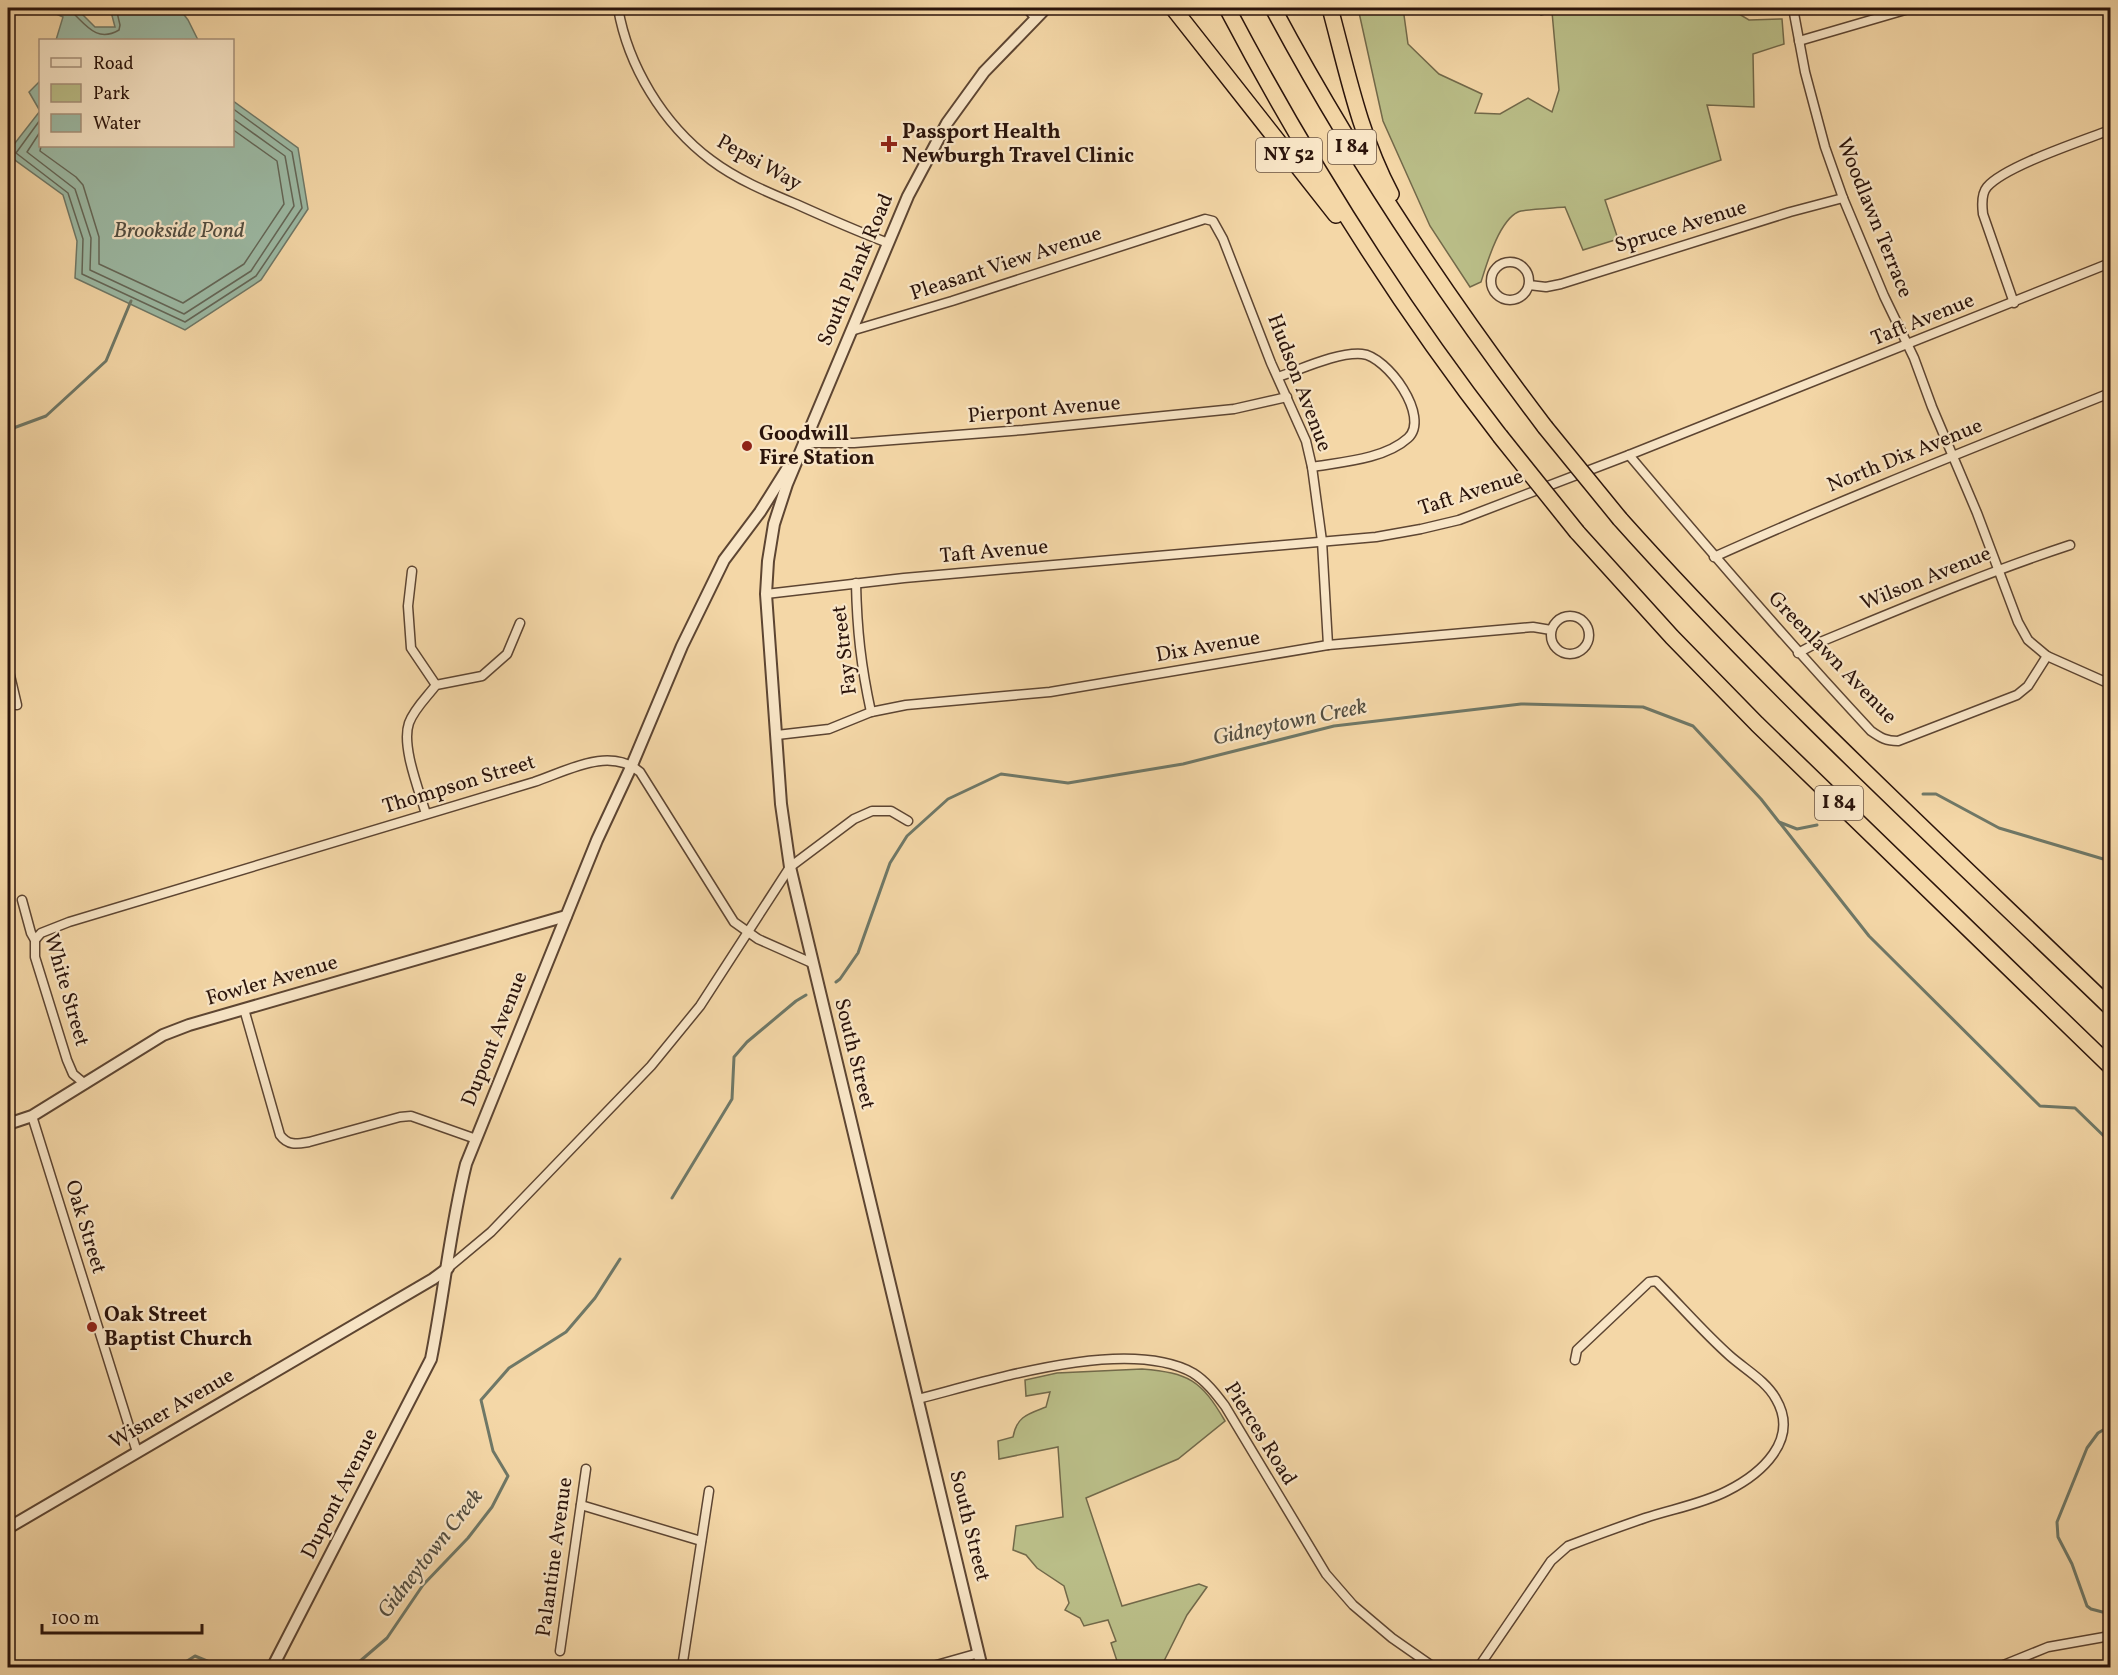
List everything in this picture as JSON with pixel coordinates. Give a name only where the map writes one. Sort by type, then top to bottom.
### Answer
[{"type":"highway","name":"NY 52","points":[[1173,8],[1404,304]]},
{"type":"highway","name":"I 84","points":[[1227,8],[1309,155],[1369,253],[1500,436],[1577,532],[1665,629],[1757,724],[2110,1066]]},
{"type":"highway","name":"I 84","points":[[1274,8],[1344,134],[1438,281],[1545,427],[1620,519],[1697,604],[1785,694],[2110,1007]]},
{"type":"highway","points":[[1330,8],[1374,157],[1438,281]]},
{"type":"street","name":"Pepsi Way","points":[[618,8],[633,62],[670,121],[694,146],[711,160],[741,178],[784,199],[888,243]]},
{"type":"street","points":[[1026,8],[1035,17]]},
{"type":"street","name":"South Plank Road","points":[[803,443],[908,196],[956,109],[984,72],[1046,8]]},
{"type":"street","name":"Woodlawn Terrace","points":[[1793,8],[1825,147],[1843,198],[1884,296],[1908,345],[2018,622],[2025,635],[2047,656]]},
{"type":"street","points":[[1799,41],[1912,8]]},
{"type":"street","points":[[2014,303],[1983,214],[1982,202],[1987,187],[2002,176],[2038,158],[2110,130]]},
{"type":"street","name":"Spruce Avenue","points":[[1529,285],[1546,287],[1561,284],[1790,212],[1843,198]]},
{"type":"street","name":"Hudson Avenue","points":[[1172,229],[1204,219],[1213,221],[1217,227],[1306,441],[1312,467],[1322,541],[1328,645]]},
{"type":"street","name":"Pleasant View Avenue","points":[[851,331],[952,301],[1172,229]]},
{"type":"street","points":[[1508,261],[1514,262],[1520,264],[1528,273],[1529,285],[1522,296],[1516,300],[1503,299],[1493,291],[1490,278],[1497,266],[1508,261]]},
{"type":"street","name":"Taft Avenue","points":[[766,594],[856,583],[1376,537],[1459,520],[1908,345],[2110,263]]},
{"type":"street","points":[[1278,377],[1346,355],[1366,354],[1376,358],[1384,365],[1400,385],[1413,408],[1416,428],[1411,436],[1400,445],[1367,458],[1312,467]]},
{"type":"street","name":"North Dix Avenue","points":[[1714,557],[1953,455],[2110,393]]},
{"type":"street","name":"Pierpont Avenue","points":[[803,443],[854,442],[1023,430],[1234,409],[1287,397]]},
{"type":"street","name":"South Street","points":[[803,443],[774,524],[766,594],[781,804],[790,867],[982,1668]]},
{"type":"street","name":"Dupont Avenue","points":[[272,1668],[431,1359],[448,1268],[457,1198],[466,1164],[597,840],[632,765],[682,646],[724,560],[760,512],[803,443]]},
{"type":"street","name":"Greenlawn Avenue","points":[[1629,455],[1798,653],[1871,731],[1887,741],[1898,741],[2016,695],[2028,686],[2047,656]]},
{"type":"street","name":"Wilson Avenue","points":[[1798,653],[1998,570],[2070,545]]},
{"type":"street","points":[[412,570],[408,606],[411,648],[436,685]]},
{"type":"street","name":"Fay Street","points":[[856,583],[857,634],[871,712]]},
{"type":"street","points":[[1564,617],[1576,617],[1586,625],[1589,637],[1587,643],[1578,652],[1566,654],[1555,648],[1551,630],[1558,620],[1564,617]]},
{"type":"street","points":[[426,814],[406,735],[415,711],[436,685],[482,676],[507,654],[520,623]]},
{"type":"street","name":"Dix Avenue","points":[[777,735],[829,729],[871,712],[906,705],[1050,692],[1328,645],[1533,627],[1551,630]]},
{"type":"street","points":[[2047,656],[2110,684]]},
{"type":"street","points":[[8,667],[17,705]]},
{"type":"street","name":"Thompson Street","points":[[35,940],[41,933],[69,922],[597,761],[614,760],[632,765]]},
{"type":"street","points":[[632,765],[640,772],[734,922],[748,934],[813,963]]},
{"type":"street","points":[[448,1268],[491,1232],[651,1066],[700,1006],[790,867],[854,819],[872,811],[891,811],[908,821]]},
{"type":"street","name":"White Street","points":[[22,900],[35,940],[35,957],[67,1060],[73,1074],[85,1084]]},
{"type":"street","name":"Fowler Avenue","points":[[8,1125],[32,1116],[163,1035],[189,1025],[566,916]]},
{"type":"street","points":[[244,1009],[280,1135],[284,1141],[294,1144],[309,1142],[411,1116],[476,1139]]},
{"type":"street","name":"Oak Street","points":[[32,1116],[136,1452]]},
{"type":"street","name":"Wisner Avenue","points":[[8,1528],[424,1285],[448,1268]]},
{"type":"street","points":[[1478,1668],[1551,1561],[1568,1546],[1727,1491],[1755,1474],[1771,1459],[1782,1438],[1784,1425],[1782,1412],[1772,1393],[1760,1380],[1730,1356],[1656,1281],[1649,1282],[1577,1350],[1575,1360]]},
{"type":"street","name":"Pierces Road","points":[[918,1399],[1043,1368],[1097,1359],[1154,1362],[1194,1374],[1215,1392],[1225,1406],[1326,1574],[1353,1605],[1392,1638],[1435,1668]]},
{"type":"street","name":"Palantine Avenue","points":[[560,1651],[586,1469]]},
{"type":"street","points":[[682,1668],[709,1491]]},
{"type":"street","points":[[581,1505],[701,1541]]},
{"type":"street","points":[[1996,1668],[2048,1647],[2110,1636]]},
{"type":"street","points":[[926,1668],[979,1653]]},
{"type":"green space","points":[[1358,8],[1403,8],[1408,44],[1439,74],[1482,94],[1475,113],[1500,114],[1528,98],[1552,112],[1559,90],[1552,12],[1541,15],[1538,8],[1729,8],[1749,20],[1782,19],[1784,44],[1753,54],[1754,107],[1707,105],[1721,160],[1605,200],[1618,239],[1583,250],[1565,207],[1518,212],[1505,224],[1500,233],[1481,282],[1470,287],[1430,226],[1383,121]]},
{"type":"green space","points":[[1142,1369],[1171,1373],[1192,1381],[1209,1396],[1225,1421],[1178,1459],[1086,1498],[1122,1606],[1199,1584],[1207,1587],[1187,1615],[1161,1667],[1119,1667],[1111,1643],[1116,1641],[1108,1620],[1084,1626],[1080,1618],[1065,1610],[1069,1603],[1064,1586],[1037,1568],[1026,1555],[1013,1550],[1016,1526],[1063,1517],[1058,1447],[999,1459],[998,1441],[1013,1437],[1020,1420],[1046,1407],[1050,1392],[1026,1396],[1025,1380],[1057,1373]]},
{"type":"water","points":[[43,8],[76,8],[95,27],[115,27],[110,8],[179,8],[198,39],[56,39],[63,17]]},
{"type":"water","points":[[39,82],[39,109],[29,92]]},
{"type":"water","name":"Brookside Pond","points":[[234,102],[298,148],[308,209],[261,280],[185,330],[75,278],[77,241],[63,195],[8,155],[39,112],[39,147],[234,147]]},
{"type":"waterway","points":[[8,430],[46,416],[106,361],[131,301]]},
{"type":"waterway","name":"Gidneytown Creek","points":[[836,982],[858,953],[890,863],[907,836],[948,799],[1001,774],[1068,783],[1183,764],[1334,726],[1521,704],[1643,707],[1693,726],[1761,799],[1779,822],[1797,829],[1817,825]]},
{"type":"waterway","name":"Gidneytown Creek","points":[[1923,794],[1936,794],[1999,828],[2110,861]]},
{"type":"waterway","points":[[1780,823],[1869,936],[2040,1106],[2075,1108],[2110,1142]]},
{"type":"waterway","name":"Gidneytown Creek","points":[[672,1198],[732,1099],[734,1057],[747,1042],[806,995]]},
{"type":"waterway","name":"Gidneytown Creek","points":[[352,1668],[387,1638],[423,1585],[468,1538],[492,1507],[508,1476],[493,1451],[481,1400],[509,1368],[566,1332],[595,1298],[620,1259]]},
{"type":"waterway","points":[[2110,1426],[2098,1433],[2087,1448],[2057,1522],[2058,1537],[2072,1564],[2087,1606],[2110,1614]]},
{"type":"waterway","name":"Gidneytown Creek","points":[[176,1668],[195,1656],[224,1668]]},
{"type":"place","name":"Passport Health Newburgh Travel Clinic","points":[[889,144]]},
{"type":"place","name":"Goodwill Fire Station","points":[[747,446]]},
{"type":"place","name":"Oak Street Baptist Church","points":[[92,1327]]}]
